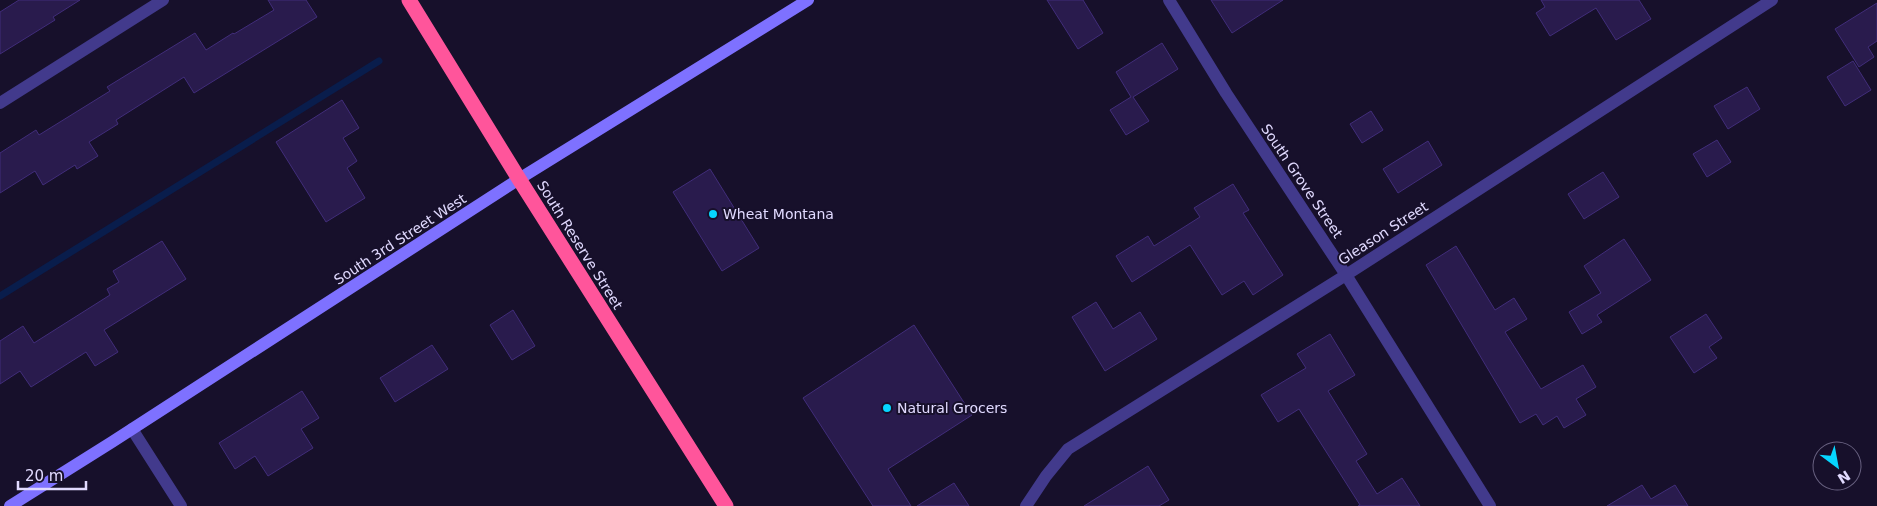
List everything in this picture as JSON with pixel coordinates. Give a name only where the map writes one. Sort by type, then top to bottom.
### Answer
[{"type":"highway","name":"South Reserve Street","points":[[409,0],[519,179],[726,506]]},
{"type":"main road","name":"South 3rd Street West","points":[[10,506],[519,179],[808,0]]},
{"type":"street","points":[[0,103],[163,0]]},
{"type":"street","name":"South Grove Street","points":[[1168,0],[1226,93],[1346,275],[1490,506]]},
{"type":"street","name":"Gleason Street","points":[[1026,506],[1068,448],[1346,275],[1772,0]]},
{"type":"street","points":[[132,429],[180,506]]},
{"type":"building","points":[[19,0],[80,0],[53,17],[55,20],[0,54],[0,12]]},
{"type":"building","points":[[268,0],[306,0],[317,17],[194,93],[184,77],[116,120],[118,124],[89,142],[98,156],[77,169],[75,165],[43,185],[35,171],[0,193],[0,153],[36,130],[39,135],[110,91],[107,87],[195,33],[206,50],[274,10]]},
{"type":"building","points":[[1047,0],[1083,0],[1103,33],[1078,49]]},
{"type":"building","points":[[1211,0],[1283,0],[1232,33]]},
{"type":"building","points":[[1541,0],[1639,0],[1651,19],[1616,40],[1596,8],[1550,36],[1536,13],[1545,7]]},
{"type":"building","points":[[1877,3],[1877,41],[1868,47],[1874,57],[1859,67],[1835,29]]},
{"type":"building","points":[[1162,43],[1178,69],[1133,97],[1149,121],[1126,135],[1110,110],[1131,97],[1116,72]]},
{"type":"building","points":[[1853,61],[1871,90],[1845,106],[1827,77]]},
{"type":"building","points":[[1747,87],[1760,109],[1728,129],[1714,106]]},
{"type":"building","points":[[342,100],[359,128],[343,138],[357,161],[347,168],[365,198],[326,222],[276,142]]},
{"type":"building","points":[[1371,111],[1383,130],[1362,143],[1350,124]]},
{"type":"building","points":[[1717,140],[1731,162],[1707,177],[1693,154]]},
{"type":"building","points":[[1428,141],[1442,165],[1398,193],[1383,169]]},
{"type":"building","points":[[710,169],[759,248],[722,271],[673,192]]},
{"type":"building","points":[[1603,172],[1619,197],[1584,219],[1568,194]]},
{"type":"building","points":[[1233,184],[1249,210],[1243,213],[1283,275],[1253,295],[1244,281],[1222,295],[1190,245],[1132,282],[1116,256],[1148,236],[1154,246],[1200,217],[1194,208]]},
{"type":"building","points":[[1624,239],[1651,280],[1597,315],[1602,322],[1582,334],[1569,312],[1601,293],[1584,266]]},
{"type":"building","points":[[162,241],[186,279],[104,330],[118,352],[95,366],[86,352],[31,387],[20,371],[0,384],[0,341],[23,326],[34,343],[110,295],[107,289],[119,282],[113,271]]},
{"type":"building","points":[[1456,246],[1495,310],[1514,298],[1527,319],[1505,332],[1541,389],[1583,365],[1596,387],[1576,399],[1586,415],[1564,428],[1557,416],[1543,425],[1536,414],[1520,423],[1426,265]]},
{"type":"building","points":[[1096,302],[1113,329],[1140,312],[1157,339],[1105,371],[1072,317]]},
{"type":"building","points":[[513,310],[535,346],[512,360],[490,325]]},
{"type":"building","points":[[1706,314],[1722,338],[1709,347],[1717,358],[1694,373],[1670,337]]},
{"type":"building","points":[[914,325],[972,415],[888,469],[911,506],[873,506],[803,398]]},
{"type":"building","points":[[1330,334],[1355,375],[1328,391],[1367,454],[1356,461],[1377,494],[1402,478],[1420,506],[1358,506],[1360,505],[1299,409],[1278,422],[1261,395],[1306,368],[1297,354]]},
{"type":"building","points":[[432,345],[448,369],[395,402],[380,378]]},
{"type":"building","points":[[302,391],[319,418],[301,429],[313,448],[268,476],[255,456],[235,469],[219,443]]},
{"type":"building","points":[[1148,466],[1169,500],[1159,506],[1084,506]]},
{"type":"building","points":[[954,483],[969,506],[917,506]]},
{"type":"building","points":[[1642,485],[1651,499],[1675,485],[1688,506],[1607,506]]},
{"type":"waterway","points":[[0,296],[379,61]]},
{"type":"place","name":"Wheat Montana","points":[[713,214]]},
{"type":"place","name":"Natural Grocers","points":[[887,408]]}]
